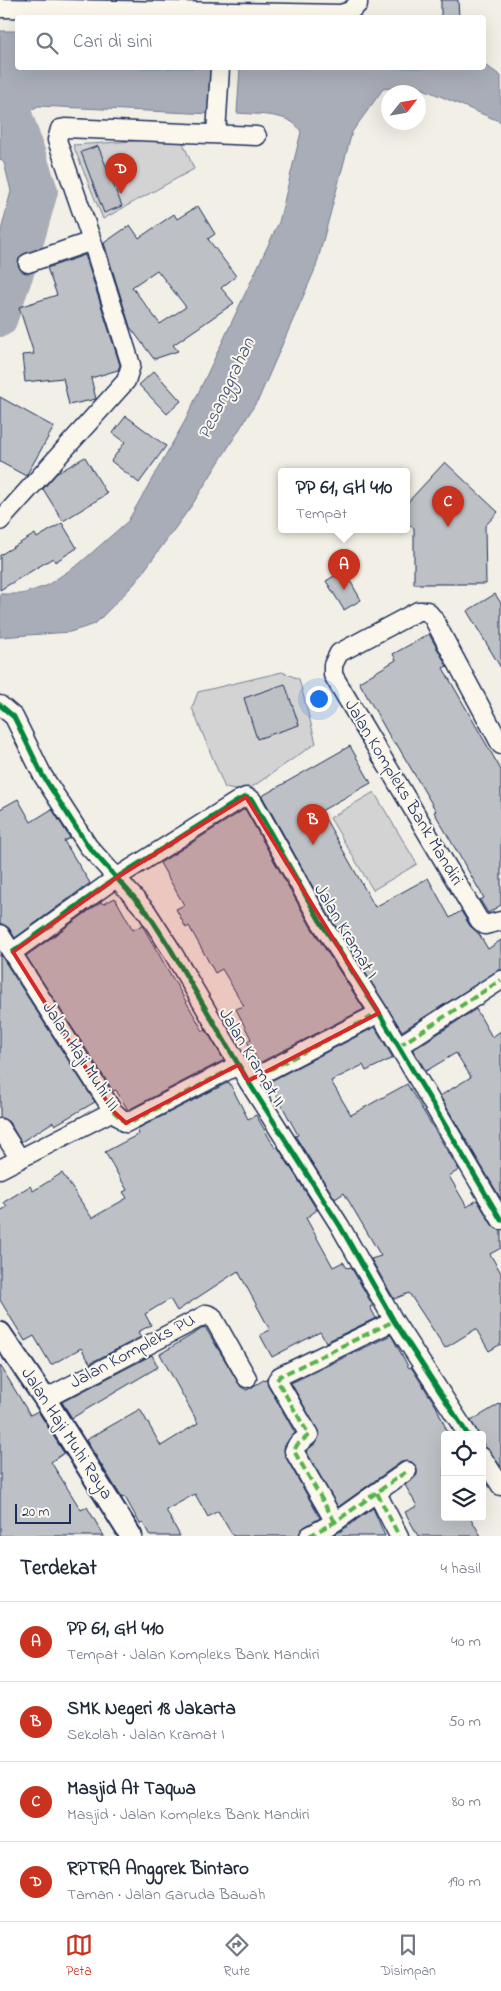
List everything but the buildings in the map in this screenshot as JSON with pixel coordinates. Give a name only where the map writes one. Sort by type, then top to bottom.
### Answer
[{"type":"street","points":[[0,8],[95,4],[341,14],[350,11],[358,4],[358,0]]},
{"type":"street","points":[[216,134],[220,70]]},
{"type":"street","points":[[0,521],[126,381],[130,374],[131,365],[92,241],[57,140],[60,129],[256,136]]},
{"type":"street","points":[[28,263],[92,241]]},
{"type":"street","name":"Jalan Kompleks Bank Mandiri","points":[[501,745],[434,618],[427,610],[418,611],[339,652],[333,665],[333,675],[479,920],[485,925],[501,920]]},
{"type":"street","name":"Jalan Kramat II","points":[[0,705],[14,717],[43,776],[72,823],[102,864],[146,912],[170,948],[238,1065],[340,1226],[394,1321],[465,1431]]},
{"type":"street","name":"Jalan Kramat I","points":[[13,952],[116,878],[246,798],[252,800],[325,929],[399,1046],[501,1220]]},
{"type":"street","name":"Jalan Haji Muhi III","points":[[0,934],[113,1111],[126,1123],[132,1122],[238,1065]]},
{"type":"street","points":[[399,1046],[501,980]]},
{"type":"street","points":[[248,1081],[379,1013]]},
{"type":"street","points":[[0,1169],[113,1111]]},
{"type":"street","points":[[0,1128],[20,1159]]},
{"type":"street","name":"Jalan Kompleks PU","points":[[44,1399],[207,1314],[212,1316],[247,1378]]},
{"type":"street","points":[[335,1522],[294,1451],[297,1445],[309,1435],[277,1380],[280,1376],[394,1321]]},
{"type":"street","name":"Jalan Haji Muhi Raya","points":[[0,1333],[131,1536]]},
{"type":"street","points":[[486,1463],[501,1486]]},
{"type":"street","points":[[308,1536],[335,1522],[407,1471]]},
{"type":"street","points":[[377,1492],[399,1536]]},
{"type":"highlighted area","points":[[246,797],[379,1013],[248,1081],[238,1065],[126,1123],[113,1111],[13,952],[116,878]]},
{"type":"shaded area","points":[[181,138],[194,169],[103,219],[73,145]]},
{"type":"shaded area","points":[[282,672],[299,679],[316,743],[245,792],[225,788],[192,708],[198,692]]},
{"type":"shaded area","points":[[374,792],[417,864],[373,890],[330,818]]},
{"type":"water","points":[[0,31],[15,31],[15,70],[215,70],[213,114],[38,106],[25,114],[24,132],[42,179],[39,211],[17,257],[0,331],[0,235],[11,191],[4,163],[0,159]]},
{"type":"water","points":[[486,65],[501,76],[501,122],[426,90],[426,85],[381,85],[381,92],[352,132],[316,267],[259,398],[192,505],[135,583],[95,624],[70,632],[0,637],[0,594],[22,594],[46,586],[79,564],[128,521],[185,421],[279,222],[301,132],[290,121],[263,115],[237,113],[240,70],[486,70]]},
{"type":"waterway","name":"Pesanggrahan","points":[[0,94],[13,108],[41,191],[23,255],[0,320]]},
{"type":"marked path","points":[[399,1046],[501,980]]},
{"type":"marked path","points":[[248,1081],[379,1013]]},
{"type":"marked path","points":[[113,1111],[126,1123],[132,1122],[238,1065]]},
{"type":"marked path","points":[[335,1522],[294,1451],[297,1445],[309,1435],[277,1380],[280,1376],[394,1321]]},
{"type":"marked path","points":[[309,1536],[335,1522],[407,1471]]},
{"type":"marked path","points":[[377,1493],[399,1536]]},
{"type":"cycle path","points":[[0,705],[14,717],[43,776],[88,846],[147,912],[248,1081],[340,1226],[394,1321],[465,1431]]},
{"type":"cycle path","points":[[13,952],[116,878],[239,800],[246,797],[252,800],[320,921],[379,1013],[501,1220]]},
{"type":"place","name":"RPTRA Anggrek Bintaro","points":[[121,194]]},
{"type":"place","name":"Masjid At Taqwa","points":[[448,527]]},
{"type":"place","name":"PP 61, GH 410","points":[[344,590]]},
{"type":"place","name":"SMK Negeri 18 Jakarta","points":[[313,845]]}]
